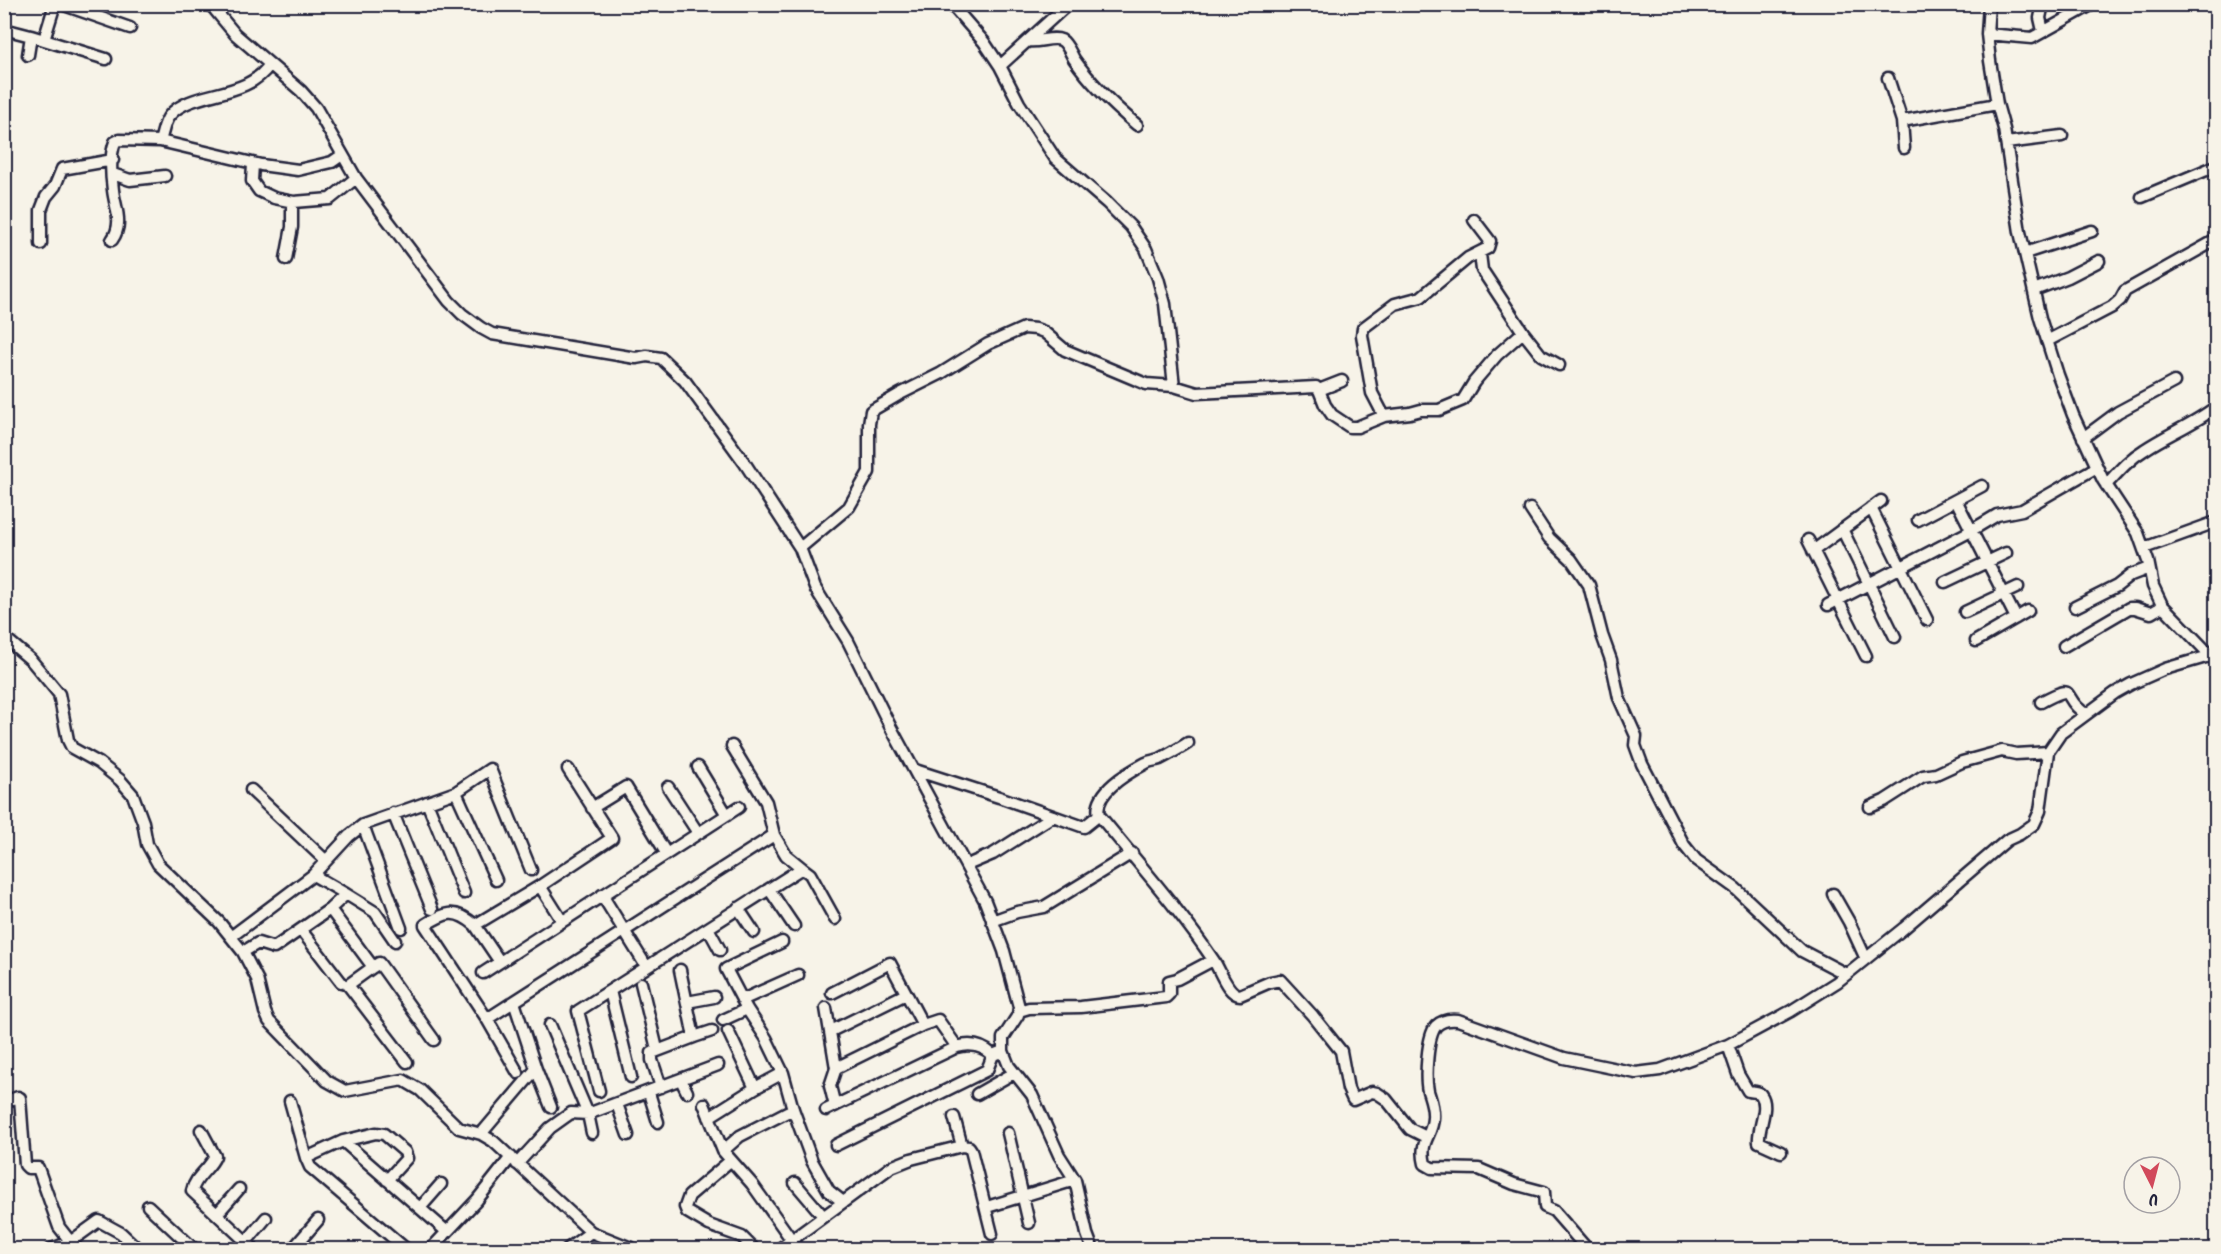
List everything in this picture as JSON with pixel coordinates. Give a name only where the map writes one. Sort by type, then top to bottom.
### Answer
[{"type":"street","points":[[44,40],[56,4]]},
{"type":"street","points":[[61,4],[130,27]]},
{"type":"street","points":[[210,4],[235,34],[301,91],[316,108],[356,178],[449,301],[481,328],[505,337],[636,358],[655,357],[667,364],[685,381],[744,462],[800,548],[815,588],[848,641],[985,901],[1004,951],[1017,995],[1019,1011],[987,1070],[836,1145]]},
{"type":"street","points":[[951,4],[984,42],[1000,66],[1019,103],[1055,158],[1107,203],[1131,227],[1146,249],[1158,278],[1165,304],[1174,387]]},
{"type":"street","points":[[1000,66],[1068,4]]},
{"type":"street","points":[[1588,1250],[1554,1210],[1544,1206],[1544,1194],[1479,1169],[1432,1168],[1425,1161],[1423,1153],[1426,1137],[1434,1117],[1427,1078],[1430,1044],[1436,1026],[1446,1020],[1471,1023],[1564,1058],[1636,1073],[1660,1070],[1728,1045],[1791,1011],[1837,982],[2007,840],[2034,824],[2043,803],[2048,752],[2061,733],[2082,712],[2130,684],[2210,654],[2163,606],[2153,586],[2145,549],[2138,533],[2106,485],[2066,398],[2048,341],[2025,253],[1997,104],[1987,34],[1989,4]]},
{"type":"street","points":[[2043,4],[2040,18],[2043,31]]},
{"type":"street","points":[[1987,34],[2029,39],[2093,4]]},
{"type":"street","points":[[4,29],[106,59]]},
{"type":"street","points":[[28,55],[30,36]]},
{"type":"street","points":[[1028,41],[1036,43],[1053,39],[1064,42],[1091,83],[1112,105],[1137,124]]},
{"type":"street","points":[[160,141],[168,117],[173,112],[185,105],[242,87],[262,75],[270,64]]},
{"type":"street","points":[[1888,78],[1902,122],[1904,148]]},
{"type":"street","points":[[1902,122],[1997,104]]},
{"type":"street","points":[[2006,144],[2062,136]]},
{"type":"street","points":[[112,240],[118,230],[118,212],[113,191],[113,145],[117,141],[160,141],[253,164],[298,170],[332,162],[342,155]]},
{"type":"street","points":[[41,244],[41,210],[62,169],[113,160]]},
{"type":"street","points":[[253,164],[252,184],[259,191],[274,198],[292,202],[330,199],[356,178]]},
{"type":"street","points":[[2142,197],[2217,166]]},
{"type":"street","points":[[113,174],[130,180],[165,176]]},
{"type":"street","points":[[286,259],[292,227],[292,202]]},
{"type":"street","points":[[1384,416],[1372,393],[1362,335],[1363,328],[1395,304],[1421,297],[1468,258],[1488,248],[1490,241],[1474,220]]},
{"type":"street","points":[[2025,253],[2092,231]]},
{"type":"street","points":[[2048,341],[2112,307],[2125,291],[2217,240]]},
{"type":"street","points":[[1480,254],[1482,270],[1524,332],[1541,355],[1559,365]]},
{"type":"street","points":[[2034,290],[2068,277],[2099,261]]},
{"type":"street","points":[[800,548],[849,507],[869,472],[871,411],[940,374],[978,349],[1018,330],[1036,329],[1049,336],[1065,350],[1146,384],[1174,387],[1197,393],[1314,387],[1319,390],[1332,415],[1347,426],[1356,427],[1384,416],[1421,410],[1439,410],[1461,402],[1497,355],[1524,332]]},
{"type":"street","points":[[1319,390],[1342,381]]},
{"type":"street","points":[[2083,438],[2118,412],[2174,382]]},
{"type":"street","points":[[2106,485],[2123,466],[2142,451],[2204,417],[2217,407]]},
{"type":"street","points":[[1828,605],[1971,531],[1997,515],[2022,510],[2097,466]]},
{"type":"street","points":[[1918,520],[1982,486]]},
{"type":"street","points":[[1956,500],[2016,618]]},
{"type":"street","points":[[1866,656],[1811,545],[1842,529],[1881,501]]},
{"type":"street","points":[[1871,508],[1927,620]]},
{"type":"street","points":[[1530,509],[1550,538],[1571,559],[1589,585],[1611,660],[1619,698],[1636,736],[1635,746],[1684,845],[1696,860],[1735,888],[1751,905],[1793,940],[1802,951],[1846,974]]},
{"type":"street","points":[[2145,549],[2217,522]]},
{"type":"street","points":[[1842,529],[1895,638]]},
{"type":"street","points":[[1945,582],[2006,553]]},
{"type":"street","points":[[2075,607],[2117,586],[2131,575],[2149,568]]},
{"type":"street","points":[[1965,612],[2018,587]]},
{"type":"street","points":[[2064,646],[2129,608],[2151,613],[2163,606]]},
{"type":"street","points":[[1976,641],[2028,612]]},
{"type":"street","points":[[4,637],[31,660],[59,694],[68,740],[72,748],[99,763],[134,795],[147,844],[158,864],[167,875],[191,893],[232,936],[257,979],[267,1017],[327,1081],[345,1091],[391,1081],[407,1081],[420,1090],[459,1128],[481,1134],[493,1141],[591,1232],[636,1250]]},
{"type":"street","points":[[2041,702],[2058,692],[2065,691],[2069,694],[2073,705],[2082,712]]},
{"type":"street","points":[[1188,743],[1158,760],[1147,762],[1109,788],[1103,794],[1099,804],[1099,815],[1132,853],[1213,960],[1236,996],[1246,994],[1270,981],[1280,980],[1313,1016],[1341,1052],[1348,1089],[1353,1100],[1372,1092],[1377,1093],[1386,1099],[1410,1129],[1426,1137]]},
{"type":"street","points":[[732,746],[766,802],[774,836],[786,855],[810,874],[835,919]]},
{"type":"street","points":[[1870,807],[1923,776],[1936,774],[1962,762],[2002,751],[2019,754],[2048,752]]},
{"type":"street","points":[[698,767],[727,815]]},
{"type":"street","points":[[232,936],[312,875],[349,836],[363,825],[456,792],[490,769],[531,870]]},
{"type":"street","points":[[475,925],[540,886],[612,838],[568,769]]},
{"type":"street","points":[[915,770],[1084,828],[1099,815]]},
{"type":"street","points":[[592,808],[626,787],[666,853]]},
{"type":"street","points":[[668,787],[698,833]]},
{"type":"street","points":[[251,790],[325,860]]},
{"type":"street","points":[[456,792],[496,880]]},
{"type":"street","points":[[427,802],[464,893]]},
{"type":"street","points":[[483,973],[739,807]]},
{"type":"street","points":[[393,813],[432,909]]},
{"type":"street","points":[[967,865],[993,854],[1053,816]]},
{"type":"street","points":[[363,825],[401,928]]},
{"type":"street","points":[[487,1019],[774,836]]},
{"type":"street","points":[[992,921],[1017,912],[1044,907],[1132,853]]},
{"type":"street","points":[[599,1091],[578,1011],[802,868]]},
{"type":"street","points":[[312,875],[375,912],[395,940]]},
{"type":"street","points":[[540,886],[562,921]]},
{"type":"street","points":[[769,889],[794,926]]},
{"type":"street","points":[[243,952],[258,943],[274,948],[330,909],[346,894]]},
{"type":"street","points":[[1833,894],[1866,959]]},
{"type":"street","points":[[602,895],[646,966]]},
{"type":"street","points":[[738,908],[754,932]]},
{"type":"street","points":[[330,909],[373,967]]},
{"type":"street","points":[[500,962],[475,925],[466,917],[455,913],[443,913],[425,924],[487,1019],[518,1073]]},
{"type":"street","points":[[708,928],[720,950]]},
{"type":"street","points":[[301,930],[341,982]]},
{"type":"street","points":[[782,942],[726,969],[766,1038],[783,1073],[812,1161],[829,1191],[843,1202]]},
{"type":"street","points":[[1019,1011],[1029,1008],[1081,1007],[1166,997],[1169,981],[1178,979],[1213,960]]},
{"type":"street","points":[[406,1062],[348,985],[379,963],[434,1040]]},
{"type":"street","points":[[832,993],[890,963],[923,1025]]},
{"type":"street","points":[[680,970],[694,1037]]},
{"type":"street","points":[[754,1088],[726,1025],[745,1005],[798,975]]},
{"type":"street","points":[[641,983],[657,1050]]},
{"type":"street","points":[[610,991],[631,1077]]},
{"type":"street","points":[[831,1031],[906,994]]},
{"type":"street","points":[[687,1002],[714,997]]},
{"type":"street","points":[[514,1002],[551,1107]]},
{"type":"street","points":[[826,1008],[836,1068],[830,1086],[830,1108],[957,1047],[967,1044],[998,1053],[1032,1095],[1059,1155],[1075,1180],[1093,1250]]},
{"type":"street","points":[[836,1068],[923,1025],[938,1020],[957,1047]]},
{"type":"street","points":[[550,1025],[588,1114],[592,1133]]},
{"type":"street","points":[[661,1087],[652,1053],[712,1031]]},
{"type":"street","points":[[1728,1045],[1738,1074],[1748,1091],[1759,1093],[1762,1098],[1764,1112],[1758,1135],[1759,1142],[1781,1152]]},
{"type":"street","points":[[430,1250],[514,1161],[563,1117],[571,1113],[588,1114],[649,1093],[718,1065]]},
{"type":"street","points":[[481,1134],[536,1069]]},
{"type":"street","points":[[709,1117],[754,1088],[783,1073]]},
{"type":"street","points":[[977,1094],[1014,1073]]},
{"type":"street","points":[[681,1080],[687,1092]]},
{"type":"street","points":[[649,1093],[658,1122]]},
{"type":"street","points":[[4,1101],[20,1097],[25,1165],[28,1168],[38,1168],[59,1227],[74,1246]]},
{"type":"street","points":[[290,1101],[310,1167],[407,1250]]},
{"type":"street","points":[[617,1104],[628,1135]]},
{"type":"street","points":[[704,1104],[723,1152],[752,1184],[791,1239]]},
{"type":"street","points":[[723,1152],[740,1136],[793,1109]]},
{"type":"street","points":[[954,1117],[962,1146]]},
{"type":"street","points":[[201,1130],[215,1156],[191,1190],[250,1246],[266,1218]]},
{"type":"street","points":[[306,1158],[360,1136],[381,1133],[405,1152],[406,1160],[387,1180]]},
{"type":"street","points":[[1008,1133],[1029,1223]]},
{"type":"street","points":[[343,1142],[446,1231]]},
{"type":"street","points":[[778,1250],[891,1167],[911,1159],[962,1146],[971,1149],[992,1234]]},
{"type":"street","points":[[730,1161],[689,1196],[685,1207],[687,1212],[709,1225],[742,1237],[755,1250]]},
{"type":"street","points":[[987,1207],[1075,1180]]},
{"type":"street","points":[[795,1183],[823,1216]]},
{"type":"street","points":[[420,1208],[441,1184]]},
{"type":"street","points":[[217,1214],[239,1189]]},
{"type":"street","points":[[148,1206],[195,1250]]},
{"type":"street","points":[[292,1250],[318,1220]]},
{"type":"street","points":[[49,1250],[74,1246],[99,1221],[121,1233],[139,1250]]},
{"type":"street","points":[[566,1250],[591,1232]]}]
